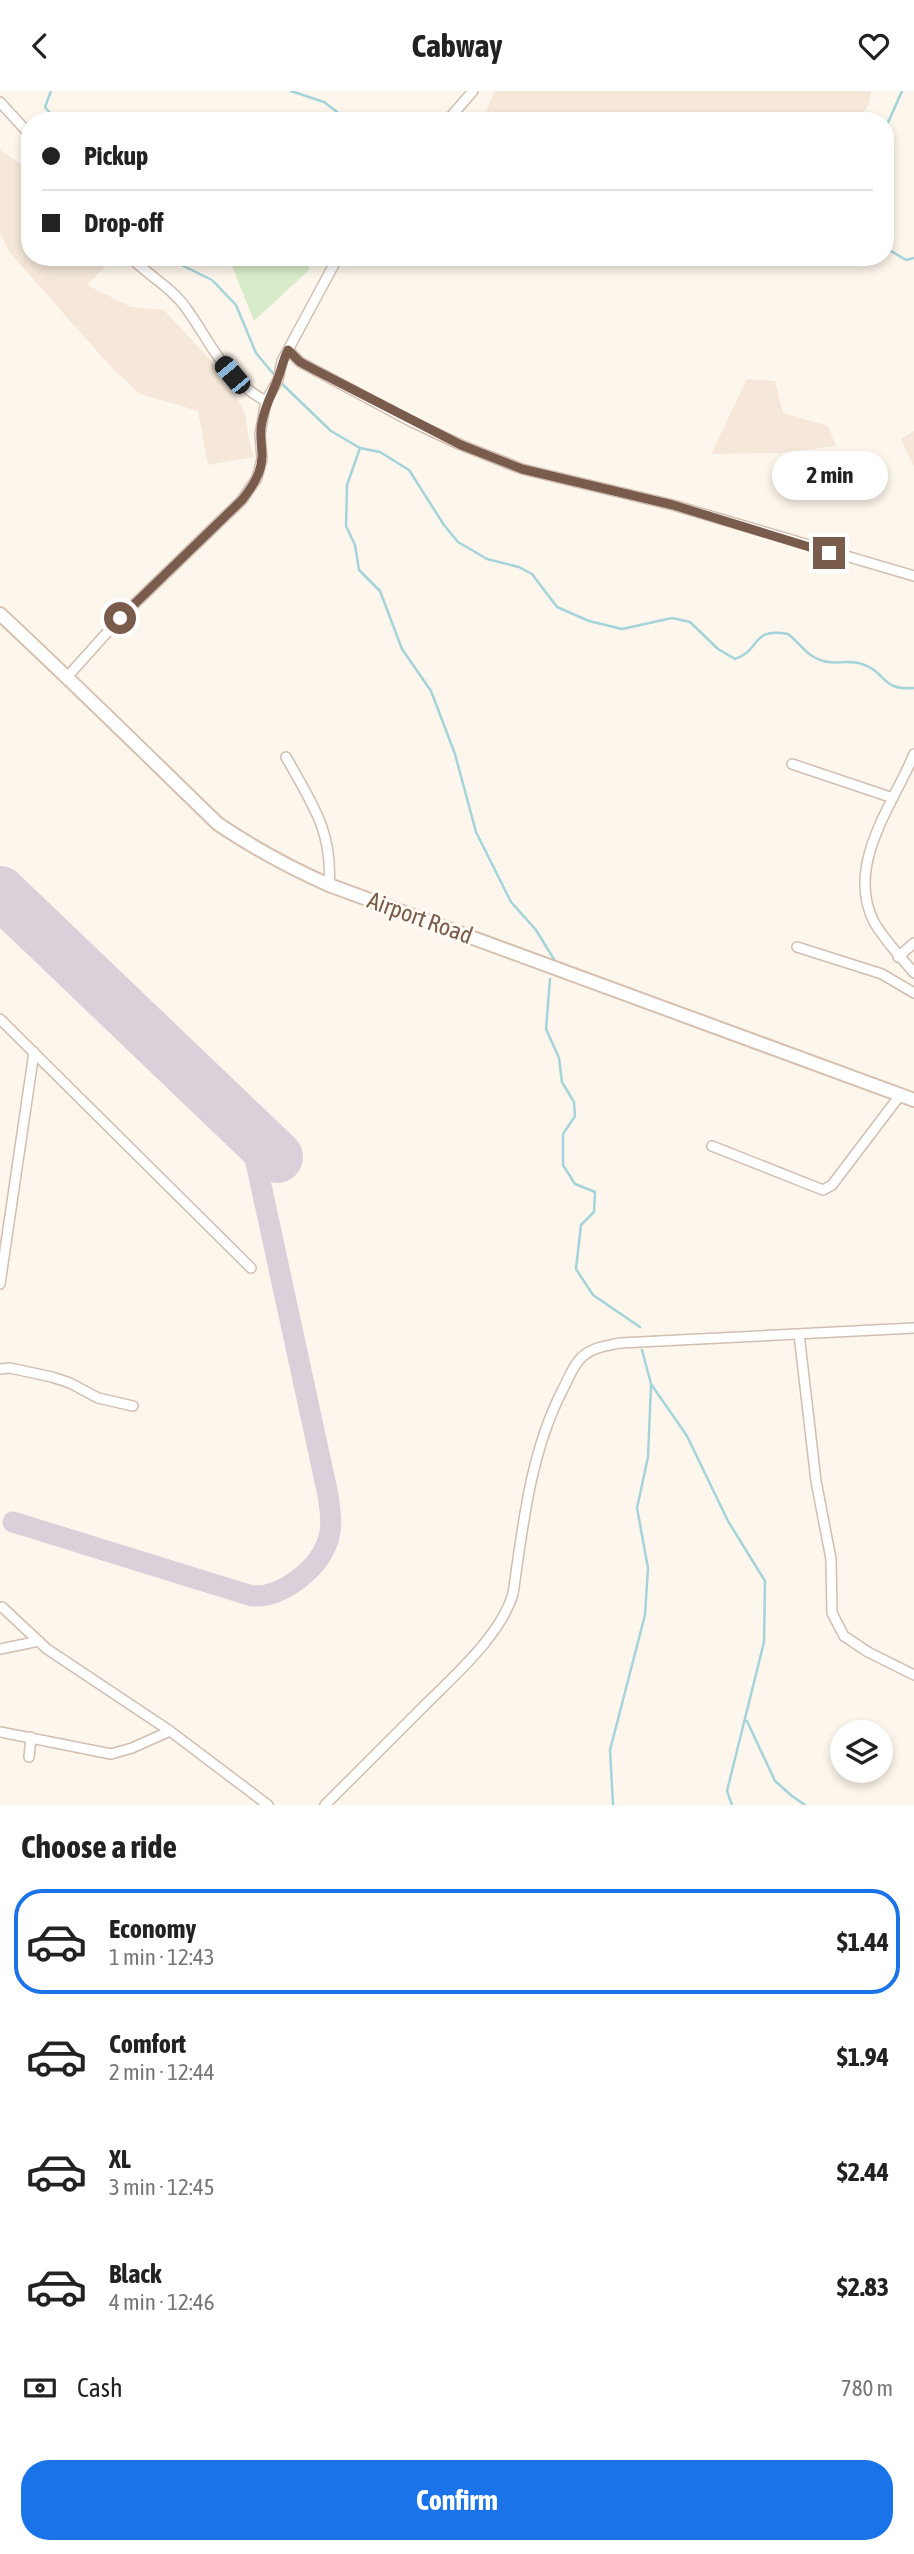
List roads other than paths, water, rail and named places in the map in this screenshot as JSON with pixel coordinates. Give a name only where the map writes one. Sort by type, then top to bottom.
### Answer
[{"type":"street","points":[[455,112],[473,91]]},
{"type":"street","points":[[0,102],[21,125]]},
{"type":"street","points":[[140,266],[181,302],[207,344],[245,390],[266,401]]},
{"type":"street","points":[[68,676],[120,618],[242,500],[252,487],[262,459],[260,433],[266,401],[278,380],[282,361],[333,266]]},
{"type":"street","points":[[288,350],[300,362],[412,422],[513,465],[673,505],[914,576]]},
{"type":"street","name":"Airport Road","points":[[0,614],[34,648],[68,676],[218,824],[259,850],[329,885],[914,1100]]},
{"type":"street","points":[[914,754],[881,821],[871,848],[865,888],[874,921],[898,957],[914,973]]},
{"type":"street","points":[[286,757],[317,814],[325,835],[331,862],[329,885]]},
{"type":"street","points":[[792,764],[893,798]]},
{"type":"street","points":[[898,957],[914,943]]},
{"type":"street","points":[[797,947],[882,974],[914,993]]},
{"type":"street","points":[[0,1019],[251,1268]]},
{"type":"street","points":[[0,1285],[34,1052]]},
{"type":"street","points":[[712,1146],[823,1190],[832,1185],[901,1094]]},
{"type":"street","points":[[325,1805],[453,1677],[508,1611],[537,1454],[557,1402],[580,1359],[594,1349],[620,1343],[914,1328]]},
{"type":"street","points":[[799,1334],[816,1481],[831,1559],[832,1613],[844,1636],[868,1652],[914,1675]]},
{"type":"street","points":[[0,1369],[10,1368],[52,1377],[98,1398],[133,1406]]},
{"type":"street","points":[[2,1607],[39,1641],[170,1731],[268,1805]]},
{"type":"street","points":[[0,1649],[39,1641]]},
{"type":"street","points":[[0,1732],[111,1754],[170,1731]]},
{"type":"street","points":[[29,1757],[31,1737]]},
{"type":"waterway","points":[[49,112],[45,107],[51,91]]},
{"type":"waterway","points":[[291,91],[324,102],[337,112]]},
{"type":"waterway","points":[[893,112],[902,91]]},
{"type":"waterway","points":[[894,253],[906,260],[914,258]]},
{"type":"waterway","points":[[183,266],[212,280],[236,305],[256,353],[276,377]]},
{"type":"waterway","points":[[280,382],[331,431],[360,448],[380,452],[409,470],[458,542],[487,559],[519,567],[532,574],[557,607],[589,621],[622,629],[672,618],[690,622],[718,649],[735,659],[749,650],[762,636],[788,634],[817,659],[862,664],[870,667],[895,687],[914,688]]},
{"type":"waterway","points":[[360,448],[347,485],[346,526],[355,545],[359,570],[380,591],[402,649],[431,691],[455,754],[476,832],[511,902],[536,930],[555,961]]},
{"type":"waterway","points":[[550,979],[546,1029],[559,1058],[562,1082],[574,1102],[575,1116],[563,1134],[563,1165],[575,1184],[595,1192],[594,1212],[581,1225],[576,1269],[593,1295],[640,1327]]},
{"type":"waterway","points":[[642,1350],[651,1384],[687,1436],[728,1521],[765,1581],[764,1642],[727,1791],[732,1805]]},
{"type":"waterway","points":[[613,1805],[610,1750],[645,1615],[648,1568],[637,1508],[648,1457],[651,1385]]},
{"type":"waterway","points":[[747,1721],[775,1781],[805,1805]]}]
